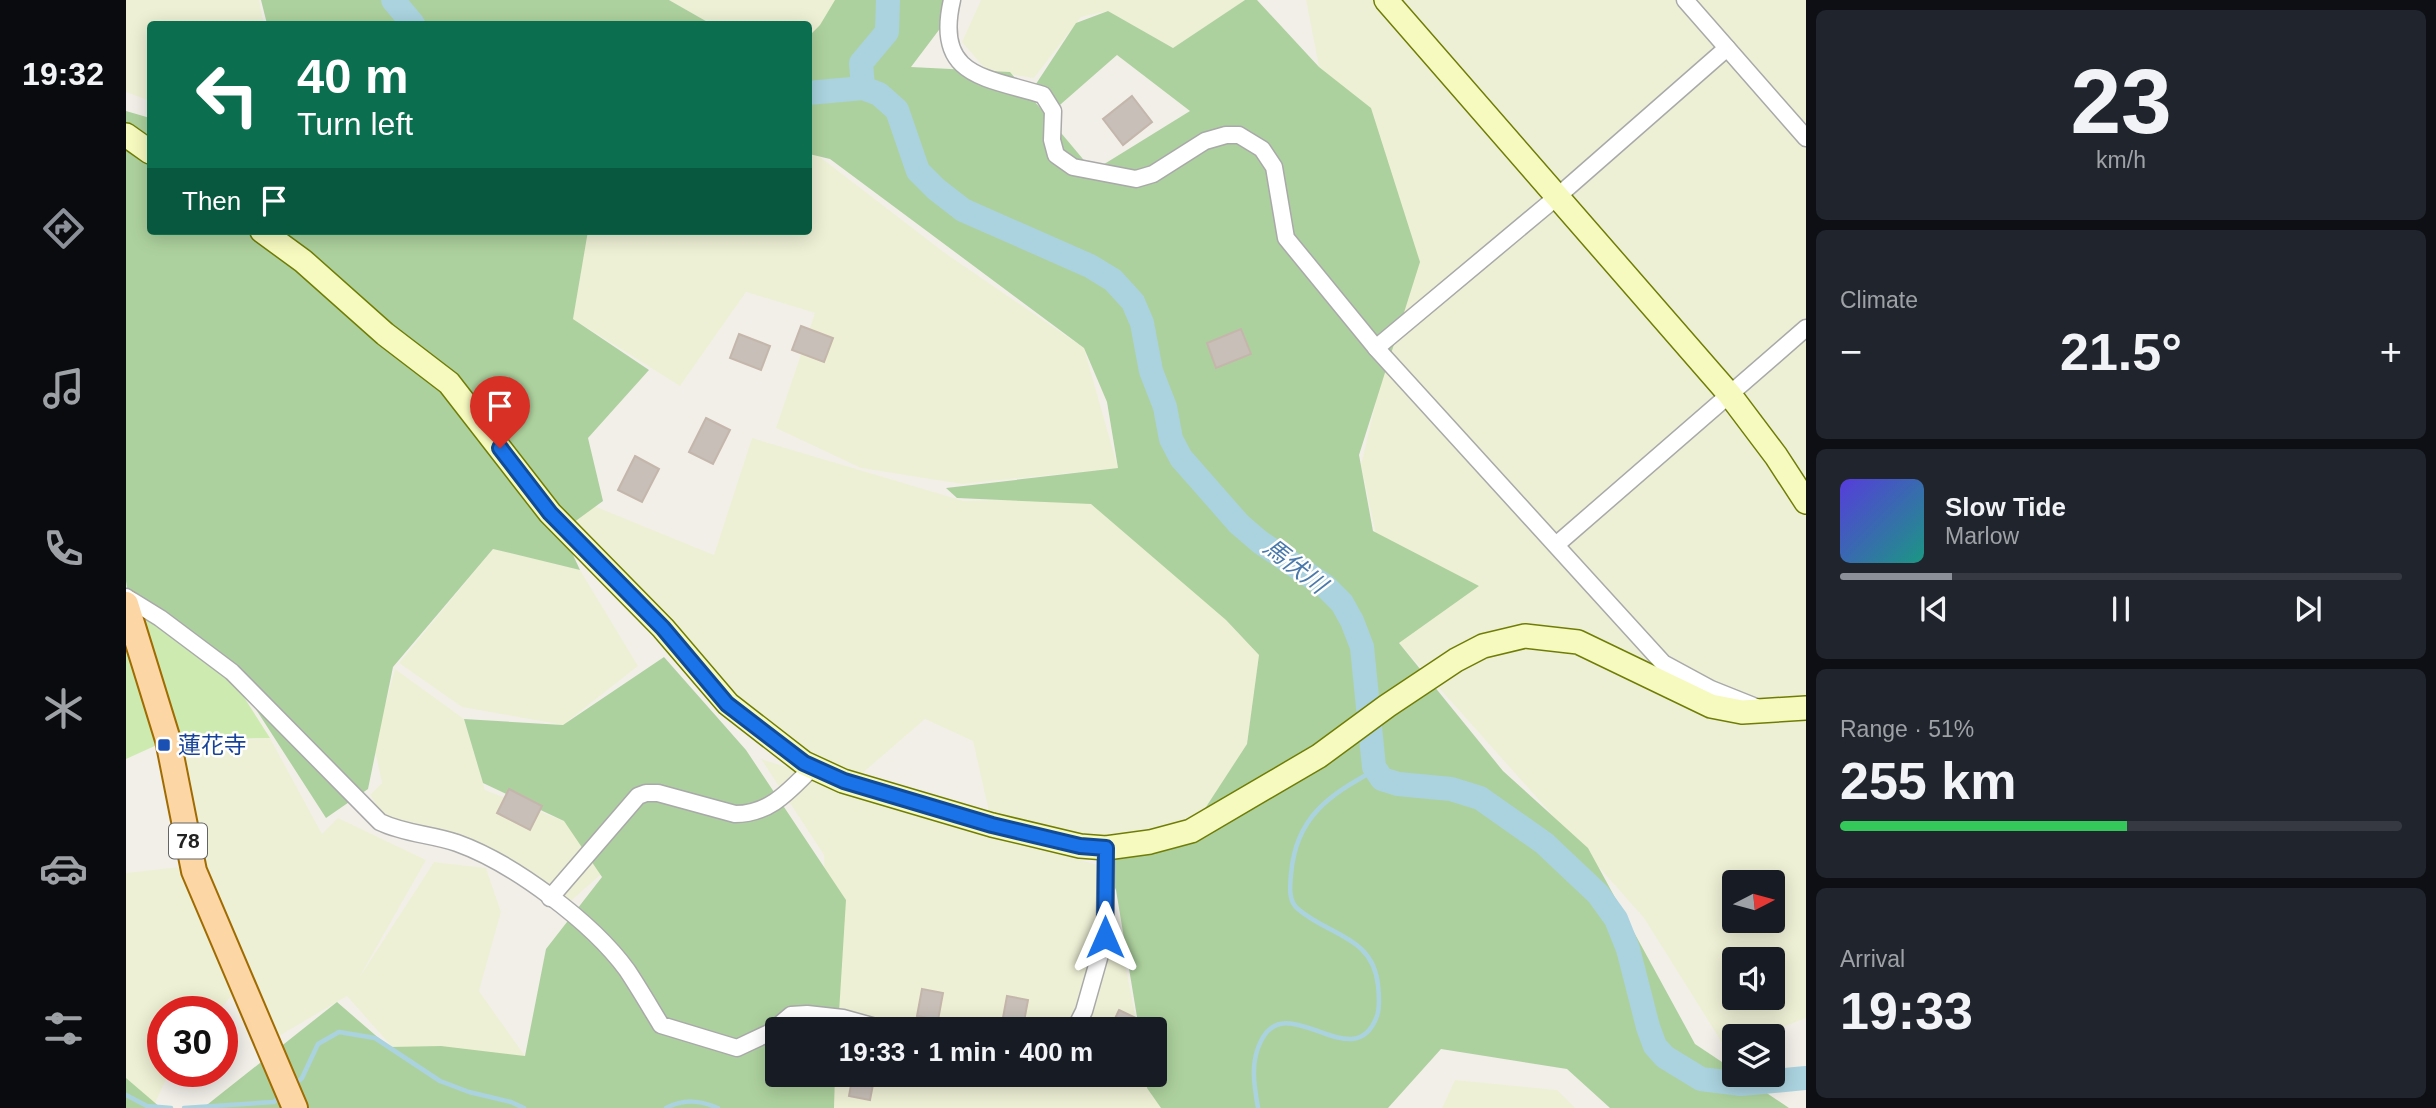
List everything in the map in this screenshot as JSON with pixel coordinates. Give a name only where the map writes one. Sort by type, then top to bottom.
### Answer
[{"type":"main road","name":"78","points":[[126,604],[168,740],[194,871],[294,1106]]},
{"type":"street","points":[[953,0],[948,18],[948,38],[954,57],[970,73],[1043,95],[1053,111],[1052,139],[1056,155],[1073,167],[1136,179],[1153,174],[1205,141],[1226,135],[1239,135],[1262,149],[1274,167],[1286,238],[1376,348],[1663,663],[1711,689],[1765,711]]},
{"type":"street","points":[[1386,0],[1730,395],[1776,456],[1806,502]]},
{"type":"street","points":[[1685,0],[1806,138]]},
{"type":"street","points":[[1376,348],[1558,196],[1727,48]]},
{"type":"street","points":[[126,135],[147,150]]},
{"type":"street","points":[[267,235],[303,261],[385,334],[449,383],[550,513],[663,628],[727,704],[812,768],[844,781],[992,825],[1080,846],[1106,848],[1150,842],[1191,831],[1319,757],[1387,706],[1483,646],[1525,636],[1578,642],[1712,706],[1742,712],[1806,708]]},
{"type":"street","points":[[1556,545],[1806,328]]},
{"type":"street","points":[[126,597],[160,618],[232,672],[380,822],[401,832],[455,842],[488,856],[550,898],[597,936],[626,969],[661,1025],[737,1048],[765,1035]]},
{"type":"street","points":[[550,898],[638,796],[658,793],[735,814],[747,814],[761,810],[782,798],[812,768]]},
{"type":"street","points":[[1081,1017],[1105,937],[1106,848]]},
{"type":"street","points":[[789,1017],[807,1014],[834,1017]]},
{"type":"green space","points":[[126,0],[259,0],[263,21],[147,21],[147,100],[126,92]]},
{"type":"green space","points":[[261,0],[669,0],[706,21],[266,21]]},
{"type":"green space","points":[[669,0],[835,0],[828,28],[812,37],[812,21],[706,21]]},
{"type":"green space","points":[[835,0],[956,0],[948,18],[911,67],[1010,72],[1093,171],[1190,111],[1117,55],[1053,111],[1034,87],[1076,23],[1108,11],[1173,48],[1245,0],[1257,0],[1319,67],[1371,108],[1420,262],[1359,455],[1373,531],[1479,586],[1399,643],[1503,771],[1588,848],[1695,1044],[1722,1062],[1722,1087],[1758,1087],[1789,1108],[1610,1108],[1567,1069],[1441,1049],[1388,1108],[1161,1108],[1147,1087],[1167,1087],[1167,1017],[1137,1017],[1116,890],[1099,856],[1191,830],[1247,744],[1259,655],[1226,620],[1091,504],[957,498],[946,488],[1118,468],[1107,402],[1084,348],[830,159],[812,155],[812,33]]},
{"type":"green space","points":[[981,0],[1245,0],[1173,48],[1108,11],[1081,17],[1034,78],[987,71],[962,42]]},
{"type":"green space","points":[[1306,0],[1806,0],[1806,1018],[1785,1026],[1785,1024],[1722,1024],[1722,1043],[1644,918],[1399,643],[1361,465],[1406,275],[1379,133],[1319,67]]},
{"type":"green space","points":[[126,111],[147,117],[147,235],[587,235],[573,319],[649,370],[588,438],[603,501],[562,531],[580,570],[493,549],[393,667],[368,789],[326,818],[232,672],[129,603],[126,581]]},
{"type":"green space","points":[[812,155],[820,157],[945,253],[1084,348],[1118,468],[962,484],[861,468],[776,428],[815,313],[746,292],[680,386],[573,319],[587,235],[812,235]]},
{"type":"green space","points":[[752,438],[964,501],[1097,497],[1259,655],[1247,744],[1191,831],[1106,848],[992,825],[973,741],[925,719],[851,783],[728,704],[565,527],[594,506],[714,555]]},
{"type":"green space","points":[[493,549],[580,570],[638,666],[563,725],[462,707],[399,663]]},
{"type":"green space","points":[[126,590],[233,680],[270,738],[168,740],[126,759]]},
{"type":"green space","points":[[664,657],[746,750],[846,900],[839,1017],[765,1017],[765,1087],[835,1087],[834,1108],[203,1108],[230,1087],[238,1087],[238,1080],[337,1002],[389,1047],[441,1046],[525,1056],[546,949],[602,877],[564,821],[483,783],[464,719],[563,725]]},
{"type":"green space","points":[[395,669],[464,719],[485,790],[564,821],[607,869],[563,908],[510,862],[397,836],[370,795],[382,783],[374,746]]},
{"type":"green space","points":[[270,738],[322,834],[338,818],[426,860],[359,978],[434,862],[486,868],[501,912],[479,991],[525,1056],[392,1047],[347,996],[279,1036],[251,972],[231,996],[147,996],[147,1087],[162,1087],[155,1103],[126,1082],[126,873],[189,866],[164,745]]},
{"type":"green space","points":[[761,759],[1097,865],[1098,870],[1107,872],[1136,1017],[828,1017],[824,855]]},
{"type":"green space","points":[[126,1078],[161,1108],[126,1108]]},
{"type":"green space","points":[[1455,1080],[1557,1090],[1575,1108],[1442,1108]]},
{"type":"green space","points":[[829,1087],[1153,1087],[1163,1108],[830,1108]]},
{"type":"building","points":[[1132,96],[1152,122],[1123,145],[1103,119]]},
{"type":"building","points":[[801,326],[833,338],[824,362],[792,350]]},
{"type":"building","points":[[1241,329],[1251,354],[1216,368],[1207,343]]},
{"type":"building","points":[[739,334],[770,346],[761,370],[730,358]]},
{"type":"building","points":[[706,418],[730,430],[713,464],[689,452]]},
{"type":"building","points":[[635,456],[659,469],[642,502],[618,490]]},
{"type":"building","points":[[509,789],[542,806],[530,830],[497,813]]},
{"type":"building","points":[[922,989],[943,993],[939,1017],[917,1016]]},
{"type":"building","points":[[1007,996],[1028,1000],[1025,1017],[1003,1017]]},
{"type":"building","points":[[1119,1010],[1134,1017],[1116,1017]]},
{"type":"building","points":[[851,1087],[872,1087],[870,1100],[849,1096]]},
{"type":"waterway","points":[[393,0],[410,21]]},
{"type":"waterway","name":"馬伏川","points":[[863,88],[861,63],[887,32],[888,0]]},
{"type":"waterway","name":"馬伏川","points":[[812,93],[863,88],[879,94],[897,110],[918,171],[936,189],[963,210],[1090,266],[1113,280],[1133,302],[1142,323],[1151,371],[1165,407],[1171,439],[1181,458],[1239,524],[1260,542],[1325,586],[1342,603],[1352,621],[1362,647],[1374,767],[1382,779],[1398,784],[1451,789],[1480,798],[1544,843],[1598,894],[1616,919],[1628,949],[1648,1027],[1655,1046],[1665,1057],[1701,1079],[1741,1084],[1806,1078]]},
{"type":"waterway","points":[[1258,1108],[1254,1082],[1255,1057],[1261,1041],[1273,1027],[1287,1023],[1353,1039],[1366,1033],[1377,1016],[1378,985],[1368,956],[1348,939],[1298,909],[1291,898],[1290,888],[1294,854],[1307,823],[1329,799],[1375,770]]},
{"type":"waterway","points":[[294,1085],[302,1078],[318,1044],[339,1032],[375,1038],[440,1081],[524,1108]]},
{"type":"waterway","points":[[126,1095],[147,1106],[171,1108]]},
{"type":"waterway","points":[[184,1108],[274,1102],[282,1095]]},
{"type":"waterway","points":[[666,1108],[692,1102],[718,1108]]},
{"type":"place","name":"蓮花寺","points":[[164,745]]},
{"type":"route","points":[[500,448],[550,513],[663,628],[727,704],[804,763],[844,781],[992,825],[1080,846],[1106,848],[1105,937]]}]
